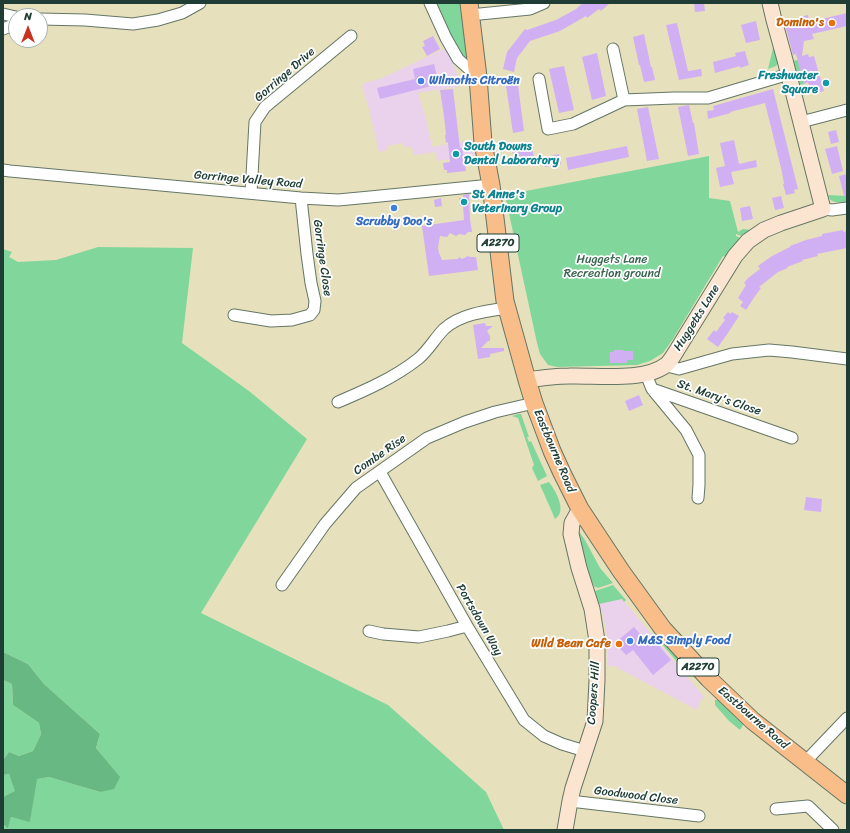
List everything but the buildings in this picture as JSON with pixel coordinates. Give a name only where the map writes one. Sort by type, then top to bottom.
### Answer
[{"type":"main road","name":"Eastbourne Road","points":[[469,9],[478,77],[483,143],[491,185],[507,308],[534,403],[552,451],[580,509],[621,571],[663,629],[709,679],[753,721],[847,795]]},
{"type":"street","points":[[48,19],[85,20],[133,24],[158,20],[182,13],[200,3]]},
{"type":"street","points":[[430,3],[446,38],[458,58],[478,77]]},
{"type":"street","points":[[469,9],[530,10],[544,3]]},
{"type":"street","points":[[770,3],[823,209]]},
{"type":"street","name":"Gorringe Drive","points":[[251,193],[255,122],[265,107],[351,36]]},
{"type":"street","points":[[613,49],[624,100]]},
{"type":"street","points":[[539,79],[548,129],[573,124],[624,100],[708,98],[789,74]]},
{"type":"street","points":[[801,122],[847,110]]},
{"type":"street","name":"Gorringe Valley Road","points":[[3,170],[301,198],[344,199],[491,185]]},
{"type":"street","name":"Gorringe Close","points":[[234,315],[278,321],[292,320],[310,315],[314,310],[315,301],[307,254],[301,198]]},
{"type":"street","name":"Huggetts Lane","points":[[527,380],[568,376],[631,376],[646,374],[667,365],[735,256],[748,241],[764,230],[823,209],[832,210],[847,208]]},
{"type":"street","points":[[338,402],[376,385],[403,370],[420,357],[444,328],[452,323],[474,314],[489,310],[507,308]]},
{"type":"street","points":[[667,365],[678,369],[732,354],[770,350],[847,359]]},
{"type":"street","points":[[646,374],[652,389],[686,430],[699,455],[698,498]]},
{"type":"street","name":"St. Mary's Close","points":[[652,389],[792,438]]},
{"type":"street","name":"Combe Rise","points":[[282,585],[324,524],[356,488],[427,438],[464,422],[495,412],[534,403]]},
{"type":"street","name":"Portsdown Way","points":[[380,472],[467,626],[524,720],[544,736],[562,744],[585,751]]},
{"type":"street","name":"Coopers Hill","points":[[565,830],[570,801],[595,721],[597,680],[597,641],[592,609],[579,568],[572,539],[572,523],[580,509]]},
{"type":"street","points":[[369,631],[383,634],[419,637],[467,626]]},
{"type":"street","points":[[805,762],[847,718]]},
{"type":"street","name":"Goodwood Close","points":[[570,801],[700,816]]},
{"type":"street","points":[[776,809],[808,806],[833,830]]},
{"type":"shaded area","points":[[446,48],[461,86],[418,93],[426,119],[432,147],[473,140],[475,155],[437,161],[436,152],[414,155],[412,147],[404,147],[402,143],[387,146],[388,150],[379,152],[368,105],[362,87],[364,83],[380,79]]},
{"type":"shaded area","points":[[622,599],[704,697],[700,701],[697,710],[614,666],[608,666],[608,643],[603,614],[599,604]]},
{"type":"green space","points":[[435,3],[463,3],[468,60],[464,58],[450,35]]},
{"type":"green space","points":[[773,48],[776,48],[778,63],[776,66],[768,69]]},
{"type":"green space","points":[[798,60],[804,84],[799,85],[792,61]]},
{"type":"green space","name":"Huggets Lane Recreation ground","points":[[709,156],[709,198],[730,201],[738,232],[743,229],[751,230],[744,237],[736,234],[736,236],[743,239],[727,257],[723,256],[663,353],[650,361],[637,365],[557,367],[548,365],[540,354],[537,343],[505,195]]},
{"type":"green space","points":[[828,195],[847,196],[847,202],[833,201]]},
{"type":"green space","points":[[98,247],[193,248],[182,343],[249,391],[307,439],[201,613],[388,705],[486,792],[504,830],[3,830],[3,824],[8,827],[11,817],[30,821],[36,779],[49,777],[100,792],[119,777],[96,748],[100,734],[44,684],[28,664],[3,652],[3,249],[12,252],[9,257],[18,262],[56,260]]},
{"type":"green space","points":[[521,414],[529,437],[527,437],[529,442],[531,441],[547,476],[538,481],[532,468],[534,465],[518,418],[512,416]]},
{"type":"green space","points":[[549,482],[557,495],[560,506],[559,515],[555,519],[540,485]]},
{"type":"green space","points":[[578,530],[600,568],[613,583],[598,588],[593,584],[582,554],[577,535]]},
{"type":"green space","points":[[613,585],[626,600],[624,602],[622,599],[599,604],[595,591]]},
{"type":"green space","points":[[656,633],[686,665],[685,666],[679,664],[655,636]]},
{"type":"green space","points":[[3,652],[28,664],[44,684],[100,734],[96,748],[120,777],[114,789],[100,792],[49,777],[37,779],[30,822],[11,817],[8,828],[3,824],[3,797],[15,791],[9,774],[3,775],[3,760],[9,752],[19,756],[33,751],[41,734],[39,723],[13,705],[12,684],[3,680]]},
{"type":"green space","points":[[3,680],[12,684],[13,705],[39,723],[41,734],[33,751],[19,756],[9,752],[3,760]]},
{"type":"green space","points":[[715,700],[720,700],[745,722],[740,730],[729,721],[715,705]]},
{"type":"green space","points":[[9,774],[16,791],[3,797],[3,775]]},
{"type":"place","name":"Domino's","points":[[832,23]]},
{"type":"place","name":"Wilmoths Citroën","points":[[421,81]]},
{"type":"place","name":"Freshwater Square","points":[[826,83]]},
{"type":"place","name":"South Downs Dental Laboratory","points":[[456,154]]},
{"type":"place","name":"St Anne's Veterinary Group","points":[[464,202]]},
{"type":"place","name":"Scrubby Doo's","points":[[394,208]]},
{"type":"place","name":"M&S Simply Food","points":[[630,641]]},
{"type":"place","name":"Wild Bean Cafe","points":[[619,644]]}]
